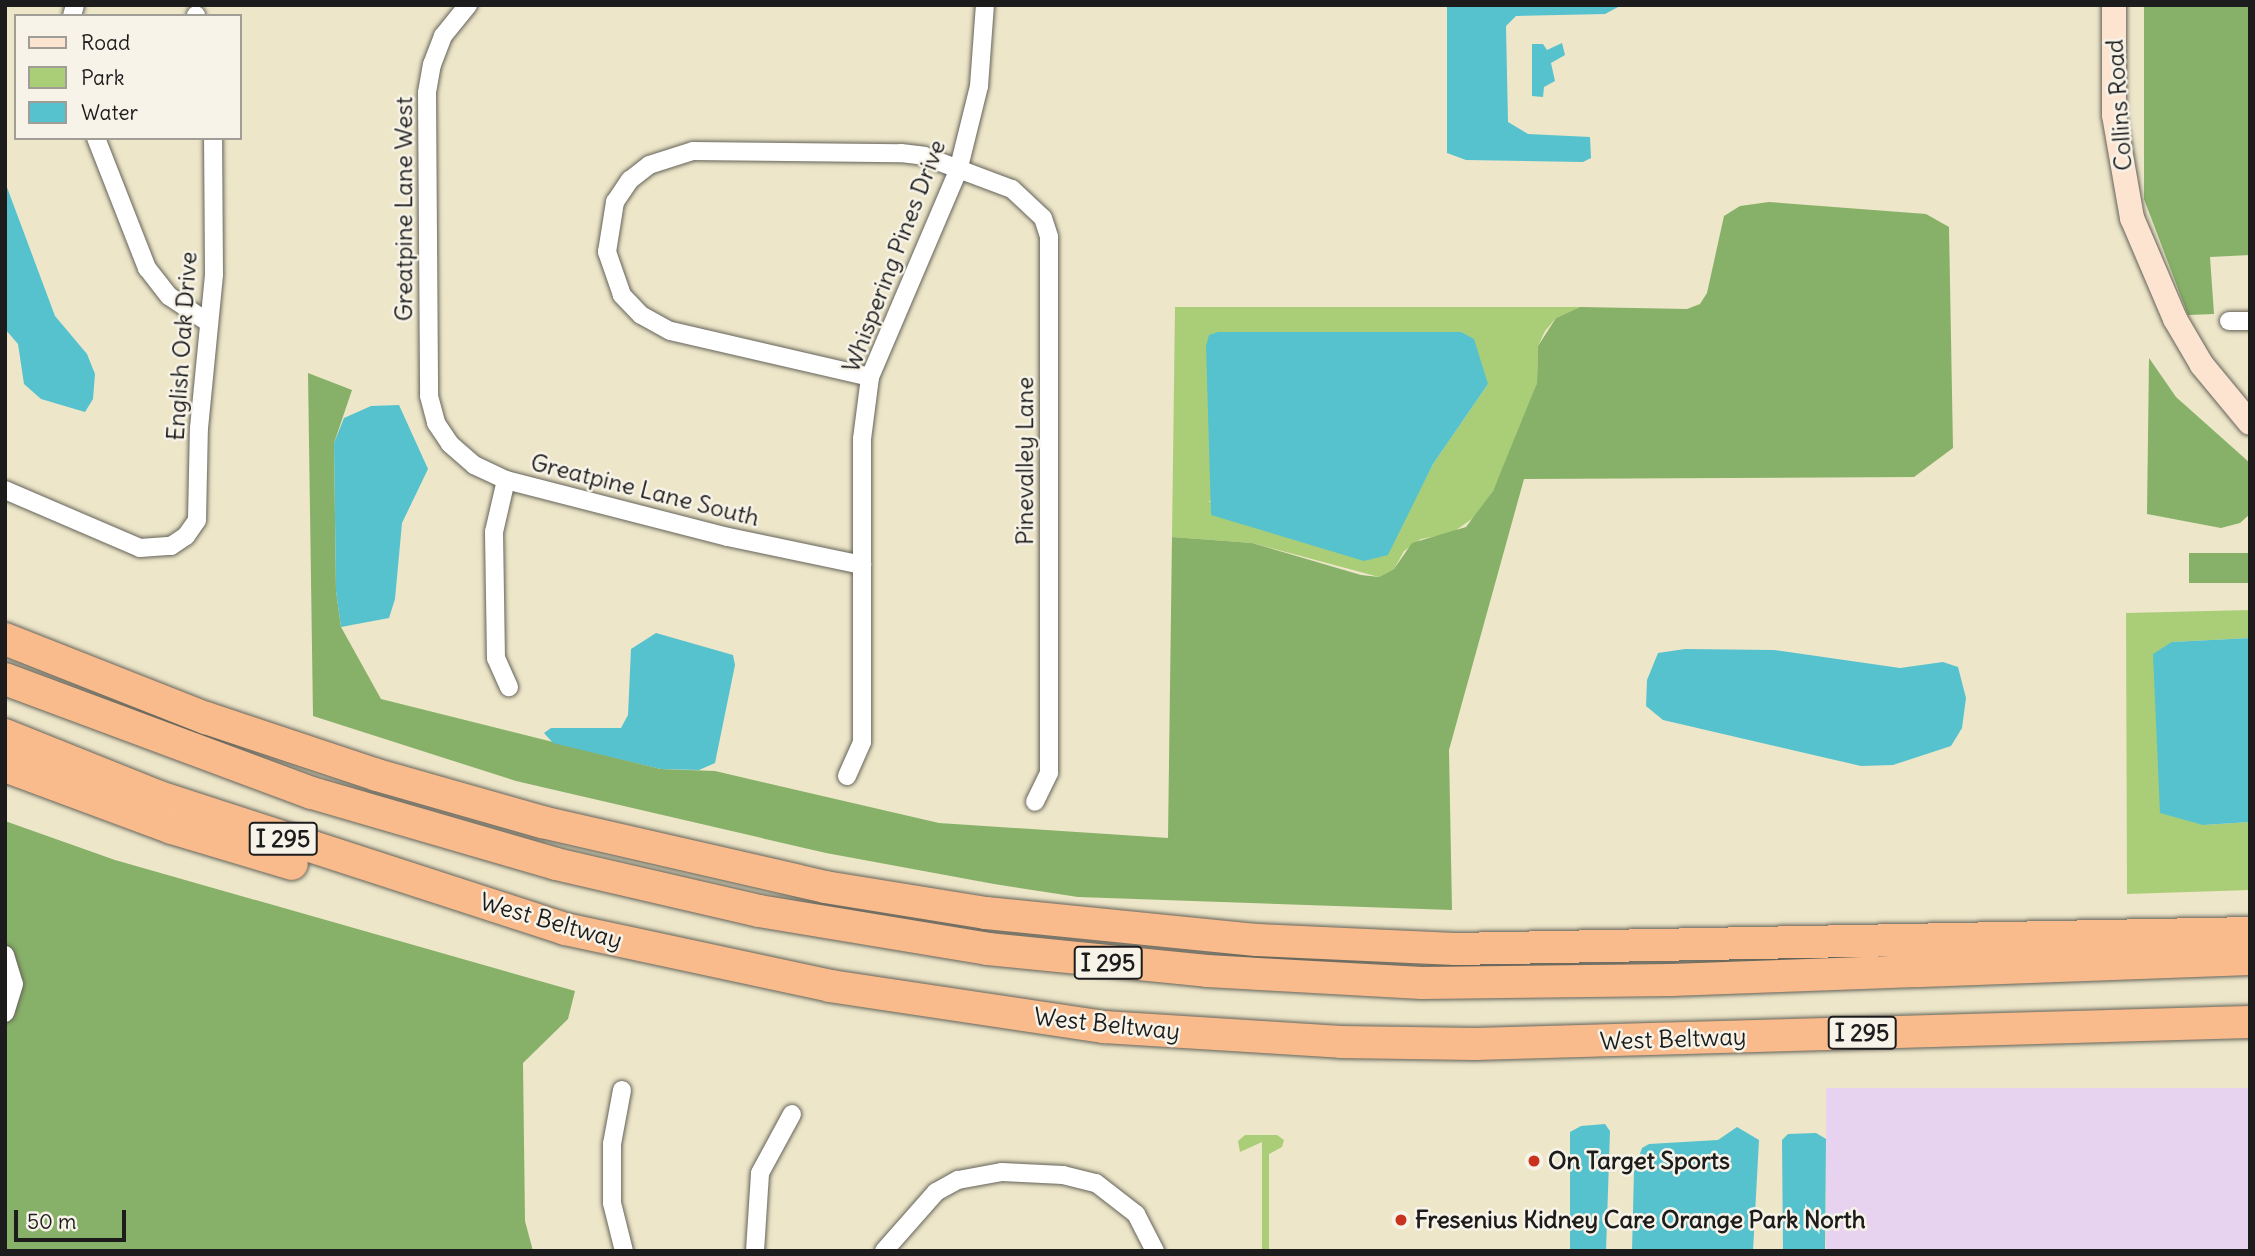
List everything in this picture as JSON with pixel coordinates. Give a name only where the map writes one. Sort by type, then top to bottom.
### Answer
[{"type":"highway","points":[[5,639],[206,718],[377,775],[529,818],[825,887],[986,913],[1232,938],[1455,949],[2250,933]]},
{"type":"highway","name":"I 295","points":[[5,679],[312,793],[518,853],[759,911],[988,949],[1180,969],[1422,983],[1671,980],[2250,959]]},
{"type":"highway","name":"West Beltway","points":[[5,735],[159,797],[565,929],[830,986],[1104,1027],[1341,1042],[1475,1044],[2250,1022]]},
{"type":"highway","points":[[5,766],[172,828],[402,897],[565,929]]},
{"type":"street","name":"Greatpine Lane West","points":[[436,423],[429,396],[427,93],[443,36],[468,5]]},
{"type":"street","name":"Whispering Pines Drive","points":[[847,776],[862,742],[862,439],[870,377],[958,171],[979,86],[985,5]]},
{"type":"street","name":"Collins Road","points":[[2114,5],[2114,115],[2132,218],[2175,318],[2221,390],[2250,423]]},
{"type":"street","points":[[97,140],[147,268],[169,296],[209,323]]},
{"type":"street","name":"English Oak Drive","points":[[5,490],[140,548],[171,546],[186,536],[197,520],[200,504],[199,428],[214,274],[213,140]]},
{"type":"street","name":"Pinevalley Lane","points":[[870,377],[670,331],[641,315],[611,273],[609,227],[615,202],[630,180],[659,161],[693,151],[901,153],[924,156],[958,171],[1012,189],[1032,203],[1049,237],[1049,773],[1035,802]]},
{"type":"street","points":[[2229,321],[2250,321]]},
{"type":"street","name":"Greatpine Lane South","points":[[436,423],[450,444],[474,465],[506,480],[728,537],[862,565]]},
{"type":"street","points":[[506,480],[494,532],[496,659],[509,687]]},
{"type":"street","points":[[5,955],[14,984],[5,1013]]},
{"type":"street","points":[[622,1090],[612,1144],[612,1203],[624,1251]]},
{"type":"street","points":[[755,1251],[760,1172],[792,1114]]},
{"type":"street","points":[[884,1251],[936,1192],[958,1180],[1002,1171],[1063,1175],[1097,1184],[1136,1214],[1155,1251]]},
{"type":"shaded area","points":[[1826,1088],[2250,1088],[2250,1251],[1826,1251]]},
{"type":"green space","points":[[2144,5],[2250,5],[2250,255],[2210,257],[2214,314],[2188,315],[2144,199]]},
{"type":"green space","points":[[1769,202],[1926,214],[1949,227],[1953,448],[1914,477],[1524,479],[1449,750],[1452,910],[1078,897],[994,884],[826,853],[516,781],[313,716],[308,373],[352,390],[334,443],[336,591],[341,627],[381,699],[661,769],[715,771],[939,823],[1168,838],[1172,537],[1252,543],[1361,575],[1379,577],[1394,569],[1412,543],[1466,527],[1493,491],[1537,383],[1538,346],[1556,318],[1580,307],[1687,309],[1700,304],[1707,293],[1724,216],[1740,206]]},
{"type":"green space","points":[[1175,307],[1580,307],[1556,318],[1545,331],[1538,346],[1537,383],[1520,430],[1493,491],[1476,516],[1452,533],[1421,539],[1404,551],[1394,569],[1379,577],[1252,543],[1172,537]],"holes":[[[1488,384],[1433,464],[1416,497],[1208,502]]]},
{"type":"green space","points":[[2149,358],[2176,397],[2250,463],[2250,514],[2240,523],[2221,528],[2147,514]]},
{"type":"green space","points":[[2189,553],[2250,553],[2250,583],[2189,583]]},
{"type":"green space","points":[[2250,610],[2250,638],[2172,642],[2203,825],[2250,822],[2250,890],[2127,894],[2126,613]]},
{"type":"green space","points":[[5,821],[115,860],[575,991],[568,1019],[523,1063],[525,1221],[533,1251],[5,1251]]},
{"type":"green space","points":[[1245,1135],[1277,1135],[1284,1140],[1282,1147],[1269,1154],[1269,1251],[1262,1251],[1262,1142],[1240,1152],[1238,1141]]},
{"type":"water","points":[[1447,5],[1622,5],[1605,14],[1516,16],[1506,26],[1508,122],[1528,134],[1590,137],[1591,158],[1583,162],[1466,160],[1447,153]]},
{"type":"water","points":[[1562,43],[1565,55],[1551,63],[1555,81],[1544,87],[1543,97],[1532,96],[1532,44],[1543,44],[1547,50]]},
{"type":"water","points":[[5,182],[55,316],[87,354],[95,374],[93,399],[85,412],[41,399],[24,384],[18,344],[5,329]]},
{"type":"water","points":[[1218,332],[1461,332],[1474,339],[1488,384],[1433,464],[1388,555],[1364,561],[1211,515],[1206,346],[1209,335]]},
{"type":"water","points":[[399,405],[428,469],[402,523],[395,599],[389,618],[341,627],[336,591],[334,443],[344,418],[371,406]]},
{"type":"water","points":[[656,633],[733,655],[735,665],[715,763],[699,770],[661,769],[553,743],[544,733],[551,728],[621,728],[628,715],[631,649]]},
{"type":"water","points":[[2250,638],[2250,822],[2203,825],[2160,813],[2153,654],[2172,642]]},
{"type":"water","points":[[1685,649],[1774,650],[1900,668],[1943,662],[1958,667],[1966,698],[1962,728],[1951,746],[1893,765],[1861,766],[1663,720],[1646,706],[1647,680],[1658,653]]},
{"type":"water","points":[[1605,1124],[1610,1131],[1606,1251],[1570,1251],[1570,1132],[1581,1126]]},
{"type":"water","points":[[1737,1127],[1759,1140],[1753,1251],[1632,1251],[1634,1171],[1642,1148],[1649,1144],[1718,1140]]},
{"type":"water","points":[[1816,1133],[1826,1139],[1825,1251],[1783,1251],[1782,1140],[1788,1134]]},
{"type":"place","name":"On Target Sports","points":[[1534,1161]]},
{"type":"place","name":"Fresenius Kidney Care Orange Park North","points":[[1401,1220]]}]
